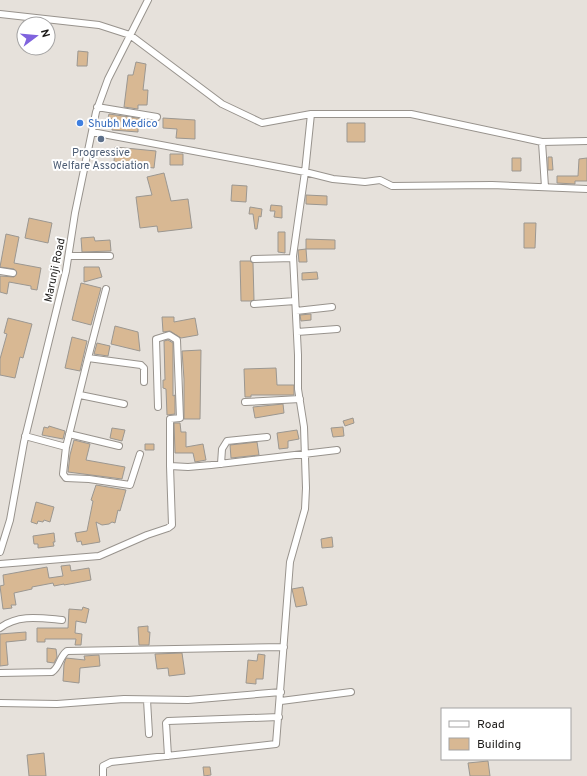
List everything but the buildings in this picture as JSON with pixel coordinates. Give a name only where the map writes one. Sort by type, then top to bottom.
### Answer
[{"type":"street","name":"Marunji Road","points":[[0,552],[11,512],[25,436],[69,256],[75,213],[97,107],[108,79],[148,0]]},
{"type":"street","points":[[0,14],[99,26],[130,35],[222,104],[262,123],[311,114],[411,114],[542,142],[587,141]]},
{"type":"street","points":[[97,107],[157,117]]},
{"type":"street","points":[[103,776],[103,766],[106,764],[276,744],[290,562],[305,509],[306,455],[298,389],[293,258],[305,172],[311,114]]},
{"type":"street","points":[[92,132],[305,172],[333,179],[365,182],[380,180],[392,186],[492,185],[587,189]]},
{"type":"street","points":[[542,142],[545,187]]},
{"type":"street","points":[[69,256],[110,256]]},
{"type":"street","points":[[254,259],[293,258]]},
{"type":"street","points":[[0,271],[13,273]]},
{"type":"street","points":[[106,289],[66,447],[64,477],[89,479],[130,486],[140,454]]},
{"type":"street","points":[[254,304],[295,301]]},
{"type":"street","points":[[296,311],[332,307]]},
{"type":"street","points":[[297,332],[337,329]]},
{"type":"street","points":[[0,564],[99,556],[172,525],[170,419],[180,418],[177,340],[169,335],[156,339],[158,407]]},
{"type":"street","points":[[88,358],[141,365],[144,368],[144,382]]},
{"type":"street","points":[[80,395],[124,404]]},
{"type":"street","points":[[245,402],[300,399]]},
{"type":"street","points":[[69,434],[119,446]]},
{"type":"street","points":[[25,436],[66,447]]},
{"type":"street","points":[[221,464],[222,449],[227,441],[267,437]]},
{"type":"street","points":[[170,466],[188,467],[221,464],[306,455],[337,450]]},
{"type":"street","points":[[0,628],[12,621],[34,617],[62,620]]},
{"type":"street","points":[[0,673],[52,672],[56,670],[63,654],[67,651],[284,647]]},
{"type":"street","points":[[0,703],[57,704],[85,701],[188,700],[281,692]]},
{"type":"street","points":[[280,701],[351,692]]},
{"type":"street","points":[[147,700],[149,734]]},
{"type":"street","points":[[168,756],[166,723],[168,721],[279,717]]},
{"type":"place","name":"Shubh Medico","points":[[80,123]]},
{"type":"place","name":"Progressive Welfare Association","points":[[101,139]]}]
